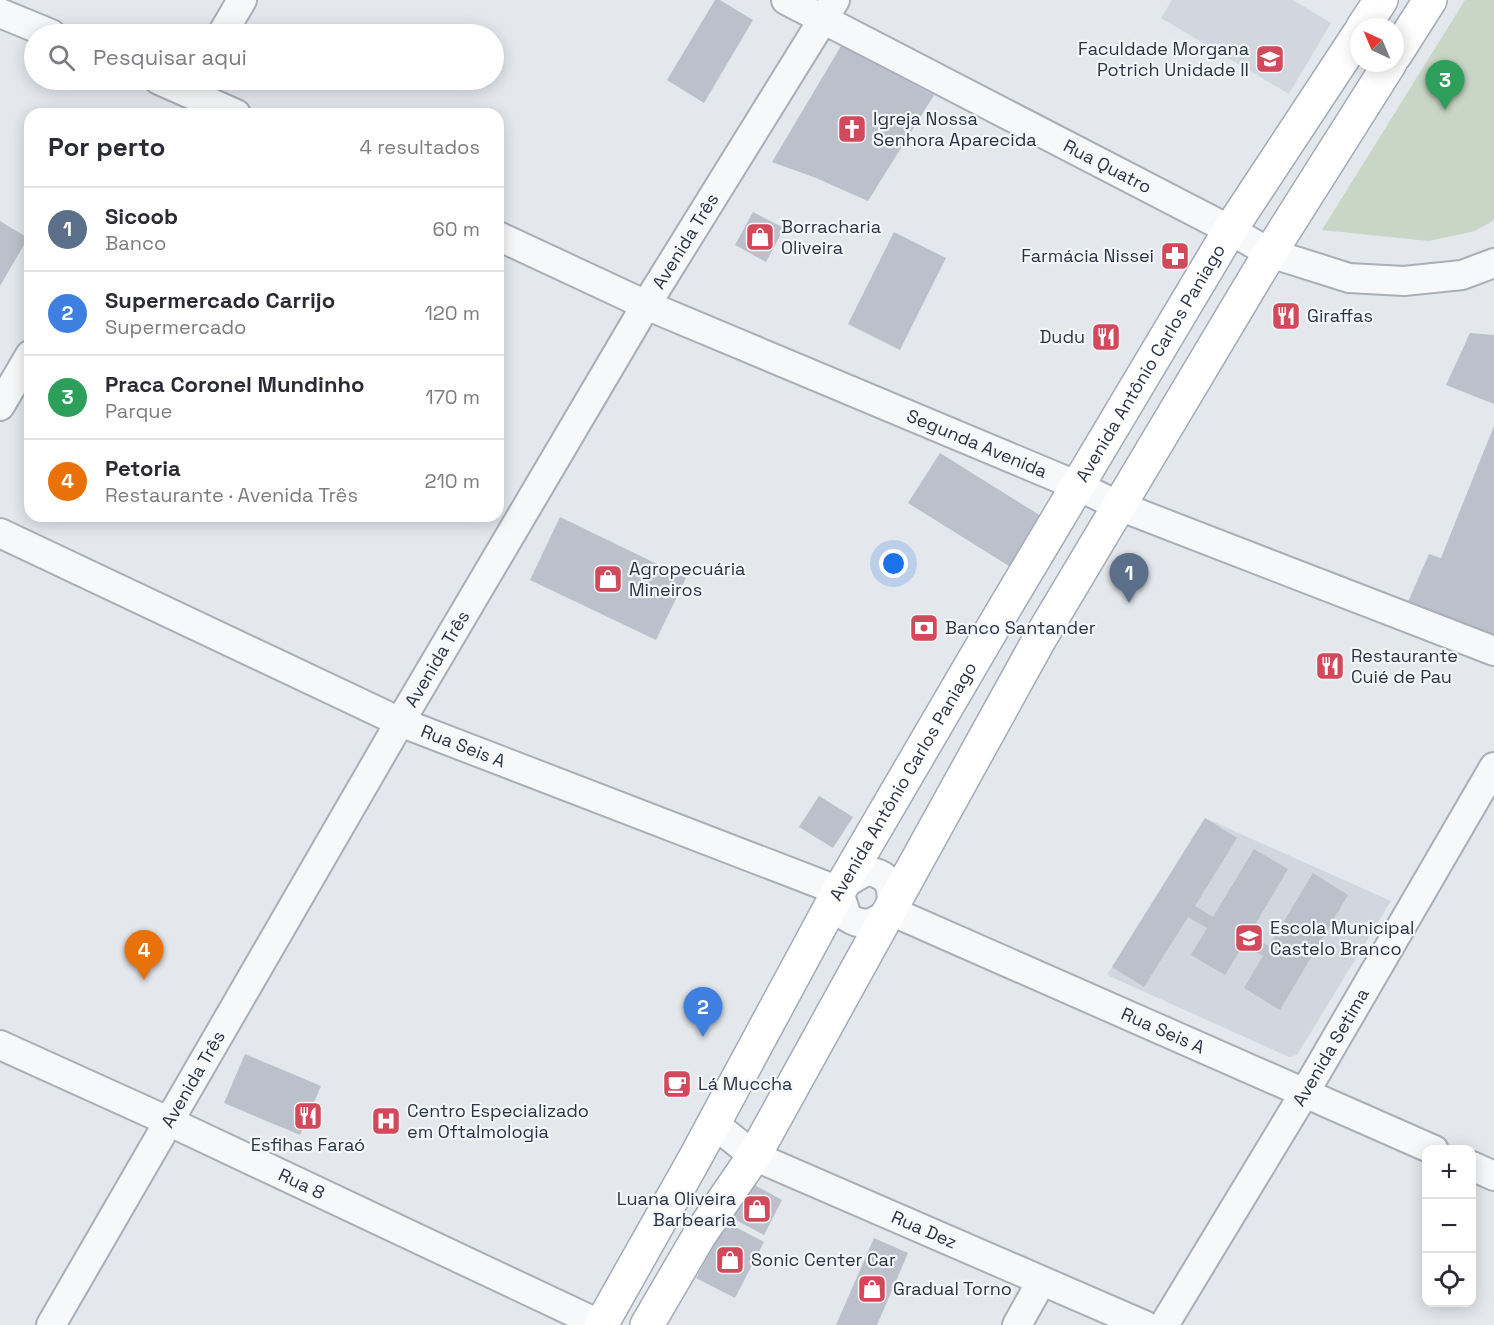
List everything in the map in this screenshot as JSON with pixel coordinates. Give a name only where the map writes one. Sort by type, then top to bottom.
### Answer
[{"type":"main road","points":[[1369,18],[1381,0]]},
{"type":"main road","points":[[1404,42],[1430,0]]},
{"type":"main road","name":"Avenida Antônio Carlos Paniago","points":[[601,1325],[839,891],[1230,230],[1350,47]]},
{"type":"main road","points":[[647,1325],[699,1236],[754,1156],[1039,640],[1270,253],[1384,72]]},
{"type":"main road","points":[[999,619],[1039,640]]},
{"type":"street","points":[[228,24],[243,0]]},
{"type":"street","name":"Rua Quatro","points":[[786,0],[829,10],[1270,253],[1348,278],[1404,281],[1462,275],[1494,263]]},
{"type":"street","name":"Avenida Três","points":[[51,1325],[400,722],[646,305],[829,10]]},
{"type":"street","points":[[0,13],[27,24]]},
{"type":"street","points":[[186,95],[220,108]]},
{"type":"street","name":"Segunda Avenida","points":[[504,239],[646,305],[1078,486],[1119,507],[1494,651]]},
{"type":"street","points":[[0,406],[17,361]]},
{"type":"street","name":"Rua Seis A","points":[[0,533],[400,722],[839,891]]},
{"type":"street","name":"Avenida Setima","points":[[1164,1325],[1305,1092],[1494,767]]},
{"type":"street","points":[[866,871],[877,872],[888,880],[892,894],[891,911],[877,921],[866,925],[856,923],[847,917],[839,891],[856,876],[866,871]]},
{"type":"street","name":"Rua Seis A","points":[[891,911],[1425,1145]]},
{"type":"street","name":"Rua 8","points":[[0,1045],[168,1121],[601,1325]]},
{"type":"street","name":"Rua Dez","points":[[713,1123],[754,1156],[1144,1325]]},
{"type":"street","points":[[1476,1168],[1494,1176]]},
{"type":"street","points":[[1017,1325],[1041,1282]]},
{"type":"shaded area","name":"Faculdade Morgana Potrich Unidade II","points":[[1172,0],[1293,0],[1331,23],[1289,94],[1161,18]]},
{"type":"shaded area","name":"Escola Municipal Castelo Branco","points":[[1205,818],[1391,901],[1297,1055],[1289,1057],[1107,975]]},
{"type":"green space","points":[[1465,0],[1494,0],[1494,220],[1475,231],[1429,241],[1322,230]]},
{"type":"building","points":[[715,0],[720,0],[753,20],[704,103],[667,80]]},
{"type":"building","name":"Igreja Nossa Senhora Aparecida","points":[[841,46],[934,95],[868,201],[772,162]]},
{"type":"building","name":"Borracharia Oliveira","points":[[753,212],[784,228],[766,262],[735,245]]},
{"type":"building","points":[[0,221],[24,236],[24,245],[0,286]]},
{"type":"building","points":[[894,232],[946,258],[900,350],[848,324]]},
{"type":"building","points":[[1470,333],[1494,335],[1494,404],[1446,385]]},
{"type":"building","points":[[1494,426],[1494,636],[1408,602],[1429,554],[1441,558]]},
{"type":"building","points":[[940,453],[1041,516],[1009,566],[908,503]]},
{"type":"building","name":"Agropecuária Mineiros","points":[[560,517],[686,578],[656,640],[530,580]]},
{"type":"building","points":[[819,796],[853,817],[833,848],[799,827]]},
{"type":"building","points":[[1205,818],[1237,838],[1195,906],[1213,917],[1254,849],[1288,869],[1249,935],[1269,946],[1313,873],[1348,895],[1280,1010],[1244,988],[1263,956],[1243,945],[1225,975],[1191,955],[1207,928],[1188,917],[1144,987],[1112,967]]},
{"type":"building","points":[[245,1054],[321,1086],[300,1135],[224,1103]]},
{"type":"building","name":"Luana Oliveira Barbearia","points":[[751,1183],[782,1200],[764,1235],[732,1218]]},
{"type":"building","name":"Sonic Center Car","points":[[726,1222],[764,1242],[735,1298],[696,1278]]},
{"type":"building","name":"Gradual Torno","points":[[874,1238],[908,1253],[877,1325],[836,1325]]},
{"type":"place","name":"Faculdade Morgana Potrich Unidade II","points":[[1270,59]]},
{"type":"place","name":"Praca Coronel Mundinho","points":[[1445,110]]},
{"type":"place","name":"Igreja Nossa Senhora Aparecida","points":[[852,129]]},
{"type":"place","name":"Borracharia Oliveira","points":[[760,237]]},
{"type":"place","name":"Farmácia Nissei","points":[[1175,256]]},
{"type":"place","name":"Giraffas","points":[[1286,316]]},
{"type":"place","name":"Dudu","points":[[1106,337]]},
{"type":"place","name":"Agropecuária Mineiros","points":[[608,579]]},
{"type":"place","name":"Sicoob","points":[[1129,603]]},
{"type":"place","name":"Banco Santander","points":[[924,628]]},
{"type":"place","name":"Restaurante Cuié de Pau","points":[[1330,666]]},
{"type":"place","name":"Escola Municipal Castelo Branco","points":[[1249,938]]},
{"type":"place","name":"Petoria","points":[[144,980]]},
{"type":"place","name":"Supermercado Carrijo","points":[[703,1037]]},
{"type":"place","name":"Lá Muccha","points":[[677,1084]]},
{"type":"place","name":"Esfihas Faraó","points":[[308,1116]]},
{"type":"place","name":"Centro Especializado em Oftalmologia","points":[[386,1121]]},
{"type":"place","name":"Luana Oliveira Barbearia","points":[[757,1209]]},
{"type":"place","name":"Sonic Center Car","points":[[730,1260]]},
{"type":"place","name":"Gradual Torno","points":[[872,1289]]}]
